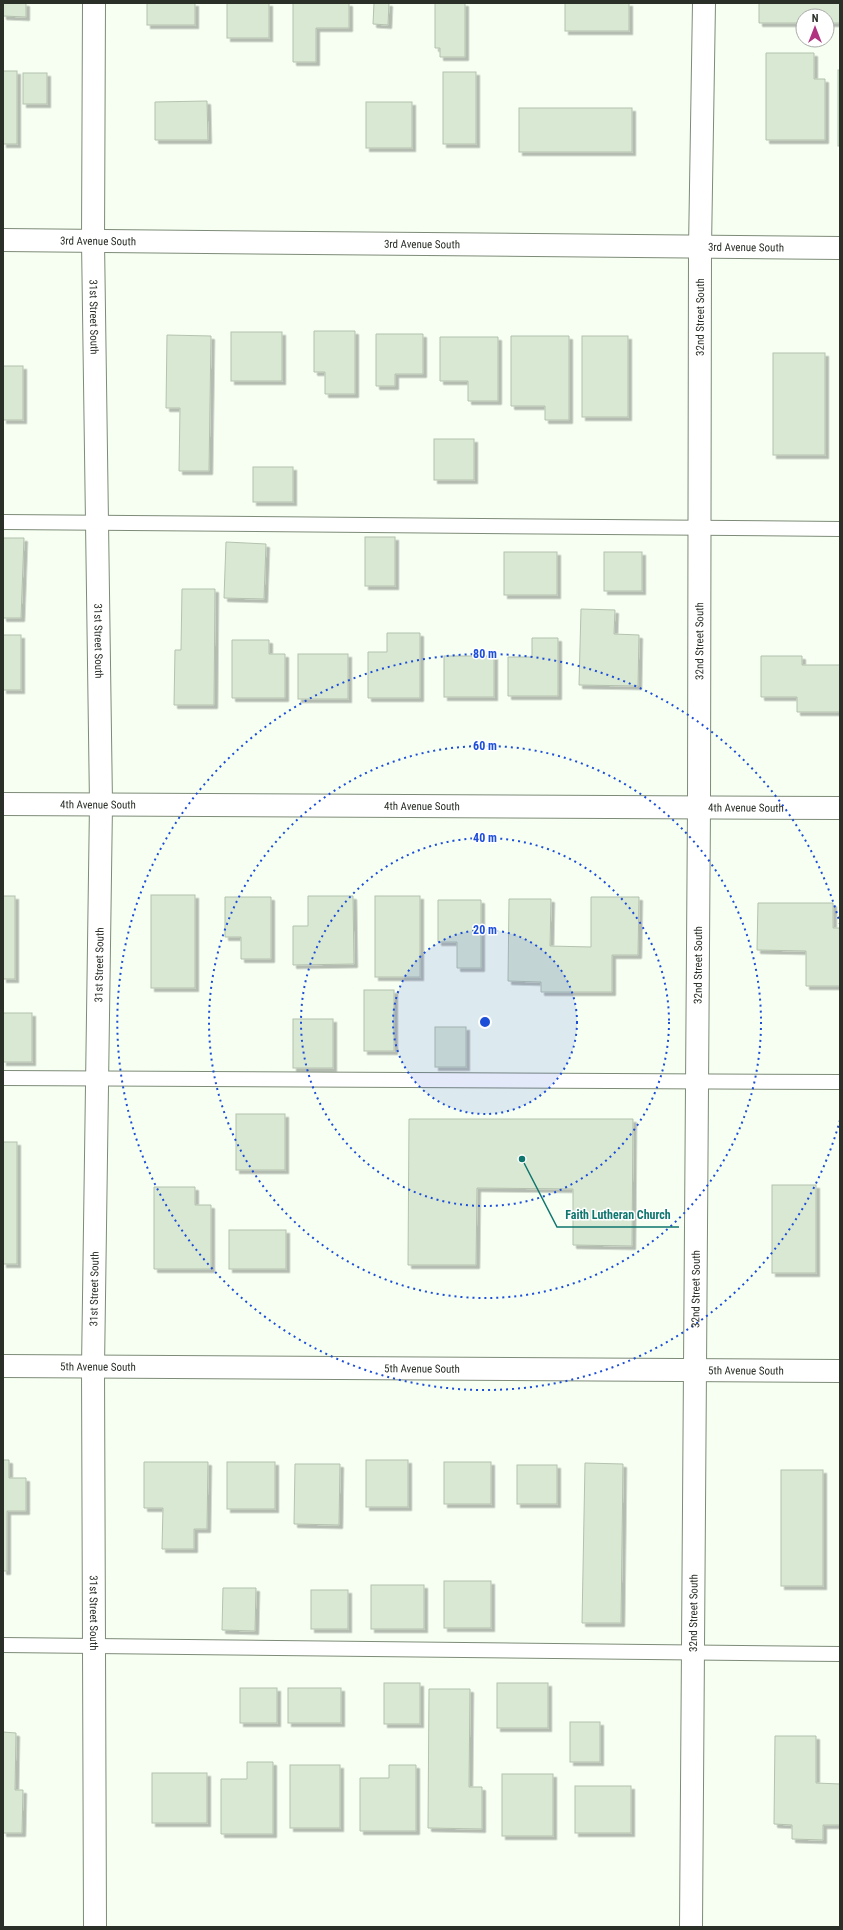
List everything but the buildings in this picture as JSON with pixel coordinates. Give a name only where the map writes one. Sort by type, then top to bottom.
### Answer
[{"type":"street","name":"31st Street South","points":[[94,3],[93,241],[101,804],[93,1368],[95,1927]]},
{"type":"street","name":"32nd Street South","points":[[691,1927],[699,807],[700,248],[704,3]]},
{"type":"street","name":"3rd Avenue South","points":[[3,240],[700,248],[840,248]]},
{"type":"street","name":"4th Avenue South","points":[[3,804],[840,808]]},
{"type":"street","name":"5th Avenue South","points":[[3,1366],[93,1368],[840,1371]]},
{"type":"lane","points":[[3,522],[840,529]]},
{"type":"lane","points":[[3,1078],[840,1082]]},
{"type":"lane","points":[[3,1645],[840,1654]]},
{"type":"place","name":"Faith Lutheran Church","points":[[522,1159]]}]
